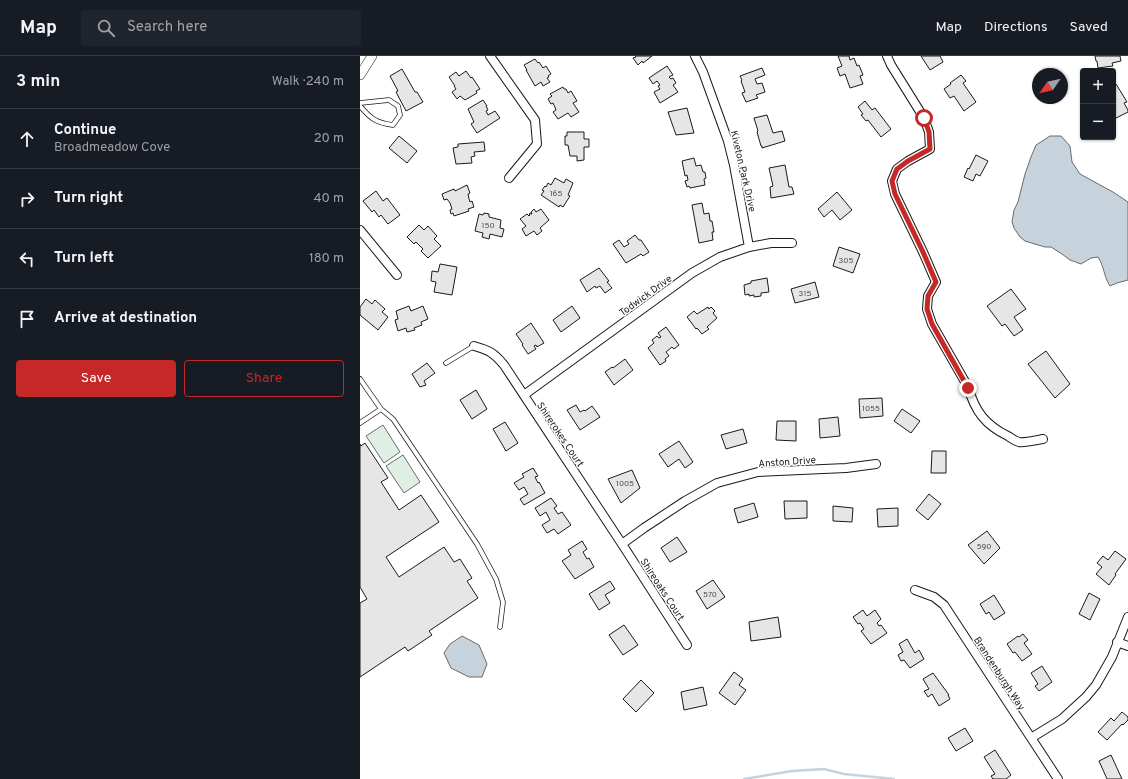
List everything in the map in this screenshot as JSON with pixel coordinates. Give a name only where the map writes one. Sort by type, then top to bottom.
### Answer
[{"type":"street","points":[[360,75],[372,56]]},
{"type":"street","points":[[490,56],[535,120],[537,144],[509,178]]},
{"type":"street","name":"Kiveton Park Drive","points":[[695,56],[703,72],[728,141],[750,247]]},
{"type":"street","points":[[887,56],[924,118],[929,132],[930,149],[897,169],[892,181],[895,194],[918,240],[936,282],[928,296],[927,309],[932,324],[984,420],[996,431],[1019,442],[1043,439]]},
{"type":"street","points":[[360,230],[397,275]]},
{"type":"street","name":"Todwick Drive","points":[[524,395],[692,273],[720,257],[750,247],[771,243],[792,243]]},
{"type":"street","name":"Shirerokes Court","points":[[474,346],[487,350],[498,358],[622,544]]},
{"type":"street","name":"Anston Drive","points":[[622,544],[684,501],[717,482],[758,472],[846,468],[876,464]]},
{"type":"street","name":"Shireoaks Court","points":[[622,544],[687,645]]},
{"type":"street","name":"Brandenburgh Way","points":[[915,590],[934,598],[944,605],[1058,779]]},
{"type":"street","points":[[1031,738],[1062,719],[1086,697],[1096,685],[1118,642],[1128,617]]},
{"type":"street","points":[[1118,642],[1128,646]]},
{"type":"lane","points":[[389,100],[398,106],[400,115],[393,125],[383,124],[369,116],[360,104],[389,100]]},
{"type":"lane","points":[[446,363],[474,346]]},
{"type":"lane","points":[[360,379],[381,409],[393,419],[476,544],[496,579],[503,602],[500,627]]},
{"type":"lane","points":[[360,423],[381,409]]},
{"type":"green space","points":[[383,425],[400,452],[384,463],[366,436]]},
{"type":"green space","points":[[403,455],[420,482],[404,493],[386,466]]},
{"type":"shaded area","points":[[1050,136],[1061,136],[1070,146],[1072,162],[1080,174],[1128,202],[1128,280],[1110,286],[1098,257],[1091,258],[1081,264],[1070,260],[1051,247],[1045,247],[1025,241],[1020,237],[1014,228],[1012,222],[1014,210],[1018,202],[1031,157],[1036,145]]},
{"type":"shaded area","points":[[462,636],[479,645],[487,664],[482,677],[469,677],[451,668],[444,653],[450,644]]},
{"type":"building","points":[[635,56],[652,56],[643,63],[642,61],[638,65],[633,58],[636,57]]},
{"type":"building","points":[[838,56],[849,56],[850,60],[854,58],[863,75],[860,76],[863,84],[850,88],[845,74],[840,76],[837,68],[842,66]]},
{"type":"building","points":[[921,56],[940,56],[943,62],[930,70]]},
{"type":"building","points":[[1095,56],[1120,56],[1121,61],[1112,63],[1113,66],[1098,68]]},
{"type":"building","points":[[535,59],[543,68],[546,66],[551,74],[547,78],[550,82],[543,86],[541,82],[535,86],[524,65]]},
{"type":"building","points":[[667,66],[673,75],[669,77],[671,79],[673,78],[676,83],[673,85],[678,92],[660,103],[654,92],[660,89],[658,86],[660,85],[657,81],[653,84],[649,78]]},
{"type":"building","points":[[762,68],[765,75],[755,79],[757,84],[762,83],[765,92],[756,95],[758,98],[746,102],[742,93],[745,92],[740,76]]},
{"type":"building","points":[[402,69],[415,92],[417,92],[423,102],[406,111],[390,76]]},
{"type":"building","points":[[466,71],[480,89],[476,91],[477,93],[465,100],[460,96],[457,99],[452,92],[456,89],[455,86],[449,77],[456,72],[459,76]]},
{"type":"building","points":[[961,75],[966,81],[963,83],[976,102],[964,111],[954,96],[950,98],[944,89]]},
{"type":"building","points":[[1116,84],[1127,102],[1124,103],[1128,112],[1116,118]]},
{"type":"building","points":[[563,87],[568,93],[571,91],[577,101],[573,103],[579,112],[571,117],[568,113],[558,119],[553,112],[556,110],[553,103],[551,104],[548,99],[552,96],[550,94]]},
{"type":"building","points":[[483,100],[487,106],[488,110],[486,111],[488,115],[495,111],[500,118],[477,133],[471,124],[474,122],[468,109]]},
{"type":"building","points":[[865,101],[872,110],[875,108],[891,129],[881,137],[868,120],[866,121],[861,115],[863,114],[858,107]]},
{"type":"building","points":[[687,108],[694,133],[676,135],[668,112]]},
{"type":"building","points":[[767,115],[773,133],[782,131],[785,141],[762,148],[754,118]]},
{"type":"building","points":[[567,132],[584,132],[584,139],[589,139],[589,147],[584,147],[584,160],[577,161],[577,156],[570,156],[568,145],[565,145],[565,136],[567,136]]},
{"type":"building","points":[[399,136],[417,151],[407,163],[389,148]]},
{"type":"building","points":[[484,142],[485,151],[474,152],[475,156],[471,157],[472,163],[456,164],[453,148],[458,147],[458,144]]},
{"type":"building","points":[[976,155],[988,161],[980,176],[976,174],[973,181],[964,177]]},
{"type":"building","points":[[694,158],[696,166],[701,165],[703,172],[705,172],[706,178],[704,179],[705,185],[690,188],[689,186],[687,187],[685,181],[688,180],[687,175],[685,176],[682,161]]},
{"type":"building","points":[[785,165],[789,187],[792,187],[794,194],[771,198],[770,187],[773,186],[769,168]]},
{"type":"building","points":[[555,178],[564,183],[566,179],[573,183],[568,195],[570,196],[563,207],[560,205],[559,207],[541,195],[545,186],[546,187],[548,183],[551,185]]},
{"type":"building","points":[[467,185],[470,193],[468,194],[469,199],[470,202],[472,201],[474,207],[468,209],[469,211],[454,216],[453,213],[451,214],[450,210],[452,209],[450,203],[447,199],[444,200],[442,194],[454,189],[455,191]]},
{"type":"building","points":[[376,191],[383,201],[387,198],[400,215],[388,224],[381,215],[379,217],[374,210],[372,212],[363,201]]},
{"type":"building","points":[[837,192],[852,210],[840,220],[832,210],[824,217],[818,209]]},
{"type":"building","points":[[702,203],[704,214],[709,213],[714,232],[712,232],[713,240],[699,243],[692,205]]},
{"type":"building","points":[[534,209],[536,212],[541,209],[549,220],[540,228],[542,231],[537,235],[534,231],[526,236],[522,229],[526,226],[520,219],[527,214],[529,216],[529,214],[532,214],[531,212]]},
{"type":"building","points":[[484,213],[489,214],[489,217],[501,220],[500,228],[504,229],[502,237],[490,234],[489,239],[482,237],[483,233],[475,231],[479,214],[483,215]]},
{"type":"building","points":[[419,225],[424,230],[428,226],[437,236],[434,239],[441,246],[428,258],[421,251],[423,249],[416,242],[414,244],[407,237]]},
{"type":"building","points":[[635,235],[639,240],[641,240],[649,252],[643,256],[641,254],[626,263],[613,244],[619,240],[624,247],[629,244],[627,241]]},
{"type":"building","points":[[839,247],[860,254],[853,273],[833,266]]},
{"type":"building","points":[[440,264],[457,267],[452,295],[434,292],[436,282],[431,281],[432,271],[438,272]]},
{"type":"building","points":[[599,268],[609,281],[607,282],[612,288],[605,293],[600,286],[596,288],[595,286],[587,292],[580,280]]},
{"type":"building","points":[[767,278],[769,292],[761,293],[761,296],[754,297],[754,295],[745,295],[744,285],[751,283],[751,281]]},
{"type":"building","points":[[815,282],[819,297],[795,303],[791,289]]},
{"type":"building","points":[[1011,289],[1026,309],[1014,317],[1023,330],[1014,336],[1005,324],[1002,326],[987,306]]},
{"type":"building","points":[[366,299],[372,304],[375,300],[385,309],[382,312],[388,317],[378,330],[360,315],[360,307]]},
{"type":"building","points":[[409,306],[411,311],[423,306],[428,319],[421,322],[422,325],[414,328],[415,330],[407,332],[406,328],[398,331],[395,320],[398,319],[396,311]]},
{"type":"building","points":[[572,306],[580,318],[561,332],[553,320]]},
{"type":"building","points":[[708,307],[709,309],[711,307],[715,311],[713,313],[717,318],[707,327],[709,329],[702,334],[687,317],[694,311],[697,314]]},
{"type":"building","points":[[531,323],[544,343],[537,347],[536,345],[534,346],[536,349],[528,354],[516,334]]},
{"type":"building","points":[[666,327],[679,345],[674,349],[672,347],[666,352],[669,356],[665,359],[666,361],[660,365],[648,348],[654,343],[652,340],[657,336],[659,338],[661,337],[658,333]]},
{"type":"building","points":[[1046,351],[1070,384],[1055,398],[1028,364]]},
{"type":"building","points":[[625,359],[633,370],[614,385],[605,372]]},
{"type":"building","points":[[427,363],[435,373],[424,381],[426,385],[420,387],[412,374]]},
{"type":"building","points":[[476,390],[487,409],[472,419],[460,400]]},
{"type":"building","points":[[882,398],[883,416],[860,418],[859,399]]},
{"type":"building","points":[[576,405],[580,412],[585,411],[592,406],[600,417],[580,430],[567,410]]},
{"type":"building","points":[[902,409],[920,421],[911,433],[894,421]]},
{"type":"building","points":[[838,417],[840,436],[820,438],[819,419]]},
{"type":"building","points":[[777,421],[796,421],[796,441],[776,440]]},
{"type":"building","points":[[505,422],[518,443],[506,451],[493,429]]},
{"type":"building","points":[[743,429],[747,443],[726,449],[721,435]]},
{"type":"building","points":[[679,441],[693,462],[685,468],[679,459],[668,467],[659,454]]},
{"type":"building","points":[[365,443],[388,478],[381,482],[399,510],[421,495],[439,522],[386,557],[399,577],[444,547],[454,562],[460,559],[472,578],[467,581],[478,598],[429,631],[432,635],[408,651],[405,647],[360,677],[360,603],[367,599],[360,587],[360,444],[361,446]]},
{"type":"building","points":[[932,451],[946,451],[946,473],[931,473]]},
{"type":"building","points":[[533,468],[538,476],[535,477],[545,493],[524,505],[520,499],[528,494],[524,487],[519,490],[514,483],[524,477],[522,474]]},
{"type":"building","points":[[632,470],[640,488],[621,503],[608,479]]},
{"type":"building","points":[[929,494],[941,504],[928,520],[916,510]]},
{"type":"building","points":[[551,498],[557,506],[554,508],[558,514],[562,512],[571,525],[558,534],[554,529],[547,533],[542,525],[550,520],[546,512],[540,516],[535,508]]},
{"type":"building","points":[[784,501],[807,501],[807,518],[785,519]]},
{"type":"building","points":[[754,503],[758,517],[738,523],[734,509]]},
{"type":"building","points":[[833,506],[853,508],[852,522],[833,521]]},
{"type":"building","points":[[898,508],[898,526],[878,527],[877,509]]},
{"type":"building","points":[[987,531],[1000,548],[984,564],[968,545]]},
{"type":"building","points":[[677,537],[687,552],[670,562],[661,548]]},
{"type":"building","points":[[582,541],[587,549],[583,552],[587,559],[589,558],[594,567],[575,579],[562,561],[571,555],[568,550]]},
{"type":"building","points":[[1115,551],[1126,559],[1109,585],[1096,574],[1102,567],[1097,563],[1103,556],[1108,560]]},
{"type":"building","points":[[713,580],[725,597],[707,609],[696,591]]},
{"type":"building","points":[[610,581],[615,589],[605,595],[610,603],[599,610],[589,594]]},
{"type":"building","points":[[1089,593],[1100,599],[1090,620],[1079,614]]},
{"type":"building","points":[[994,595],[1005,613],[994,620],[989,612],[986,614],[980,604]]},
{"type":"building","points":[[863,610],[867,616],[875,610],[881,619],[877,623],[879,626],[881,625],[887,633],[871,644],[861,631],[864,629],[860,623],[858,624],[853,617]]},
{"type":"building","points":[[778,617],[781,637],[751,641],[749,622]]},
{"type":"building","points":[[624,625],[638,645],[623,655],[609,635]]},
{"type":"building","points":[[1023,634],[1028,640],[1024,643],[1032,654],[1022,661],[1015,652],[1013,653],[1007,644]]},
{"type":"building","points":[[907,639],[915,653],[919,650],[924,659],[910,668],[904,660],[901,661],[898,655],[903,652],[899,644]]},
{"type":"building","points":[[1042,666],[1052,682],[1039,691],[1035,686],[1038,684],[1031,673]]},
{"type":"building","points":[[734,672],[743,679],[739,685],[746,690],[735,705],[719,693]]},
{"type":"building","points":[[933,673],[949,695],[950,699],[939,706],[932,694],[928,697],[924,691],[929,689],[923,679]]},
{"type":"building","points":[[641,680],[654,693],[636,712],[623,699]]},
{"type":"building","points":[[703,687],[707,705],[684,710],[681,692]]},
{"type":"building","points":[[1122,712],[1128,717],[1128,720],[1123,725],[1122,724],[1107,740],[1098,732],[1111,718],[1114,721]]},
{"type":"building","points":[[965,728],[973,741],[956,751],[948,738]]},
{"type":"building","points":[[995,750],[1011,775],[1006,779],[993,779],[991,776],[995,774],[984,757]]},
{"type":"building","points":[[1111,755],[1122,779],[1107,779],[1099,761]]},
{"type":"waterway","points":[[744,779],[792,771],[824,769],[844,774],[894,779]]},
{"type":"route","points":[[924,118],[929,132],[930,149],[897,169],[892,181],[895,194],[936,282],[928,296],[927,309],[932,324],[968,388]]}]
